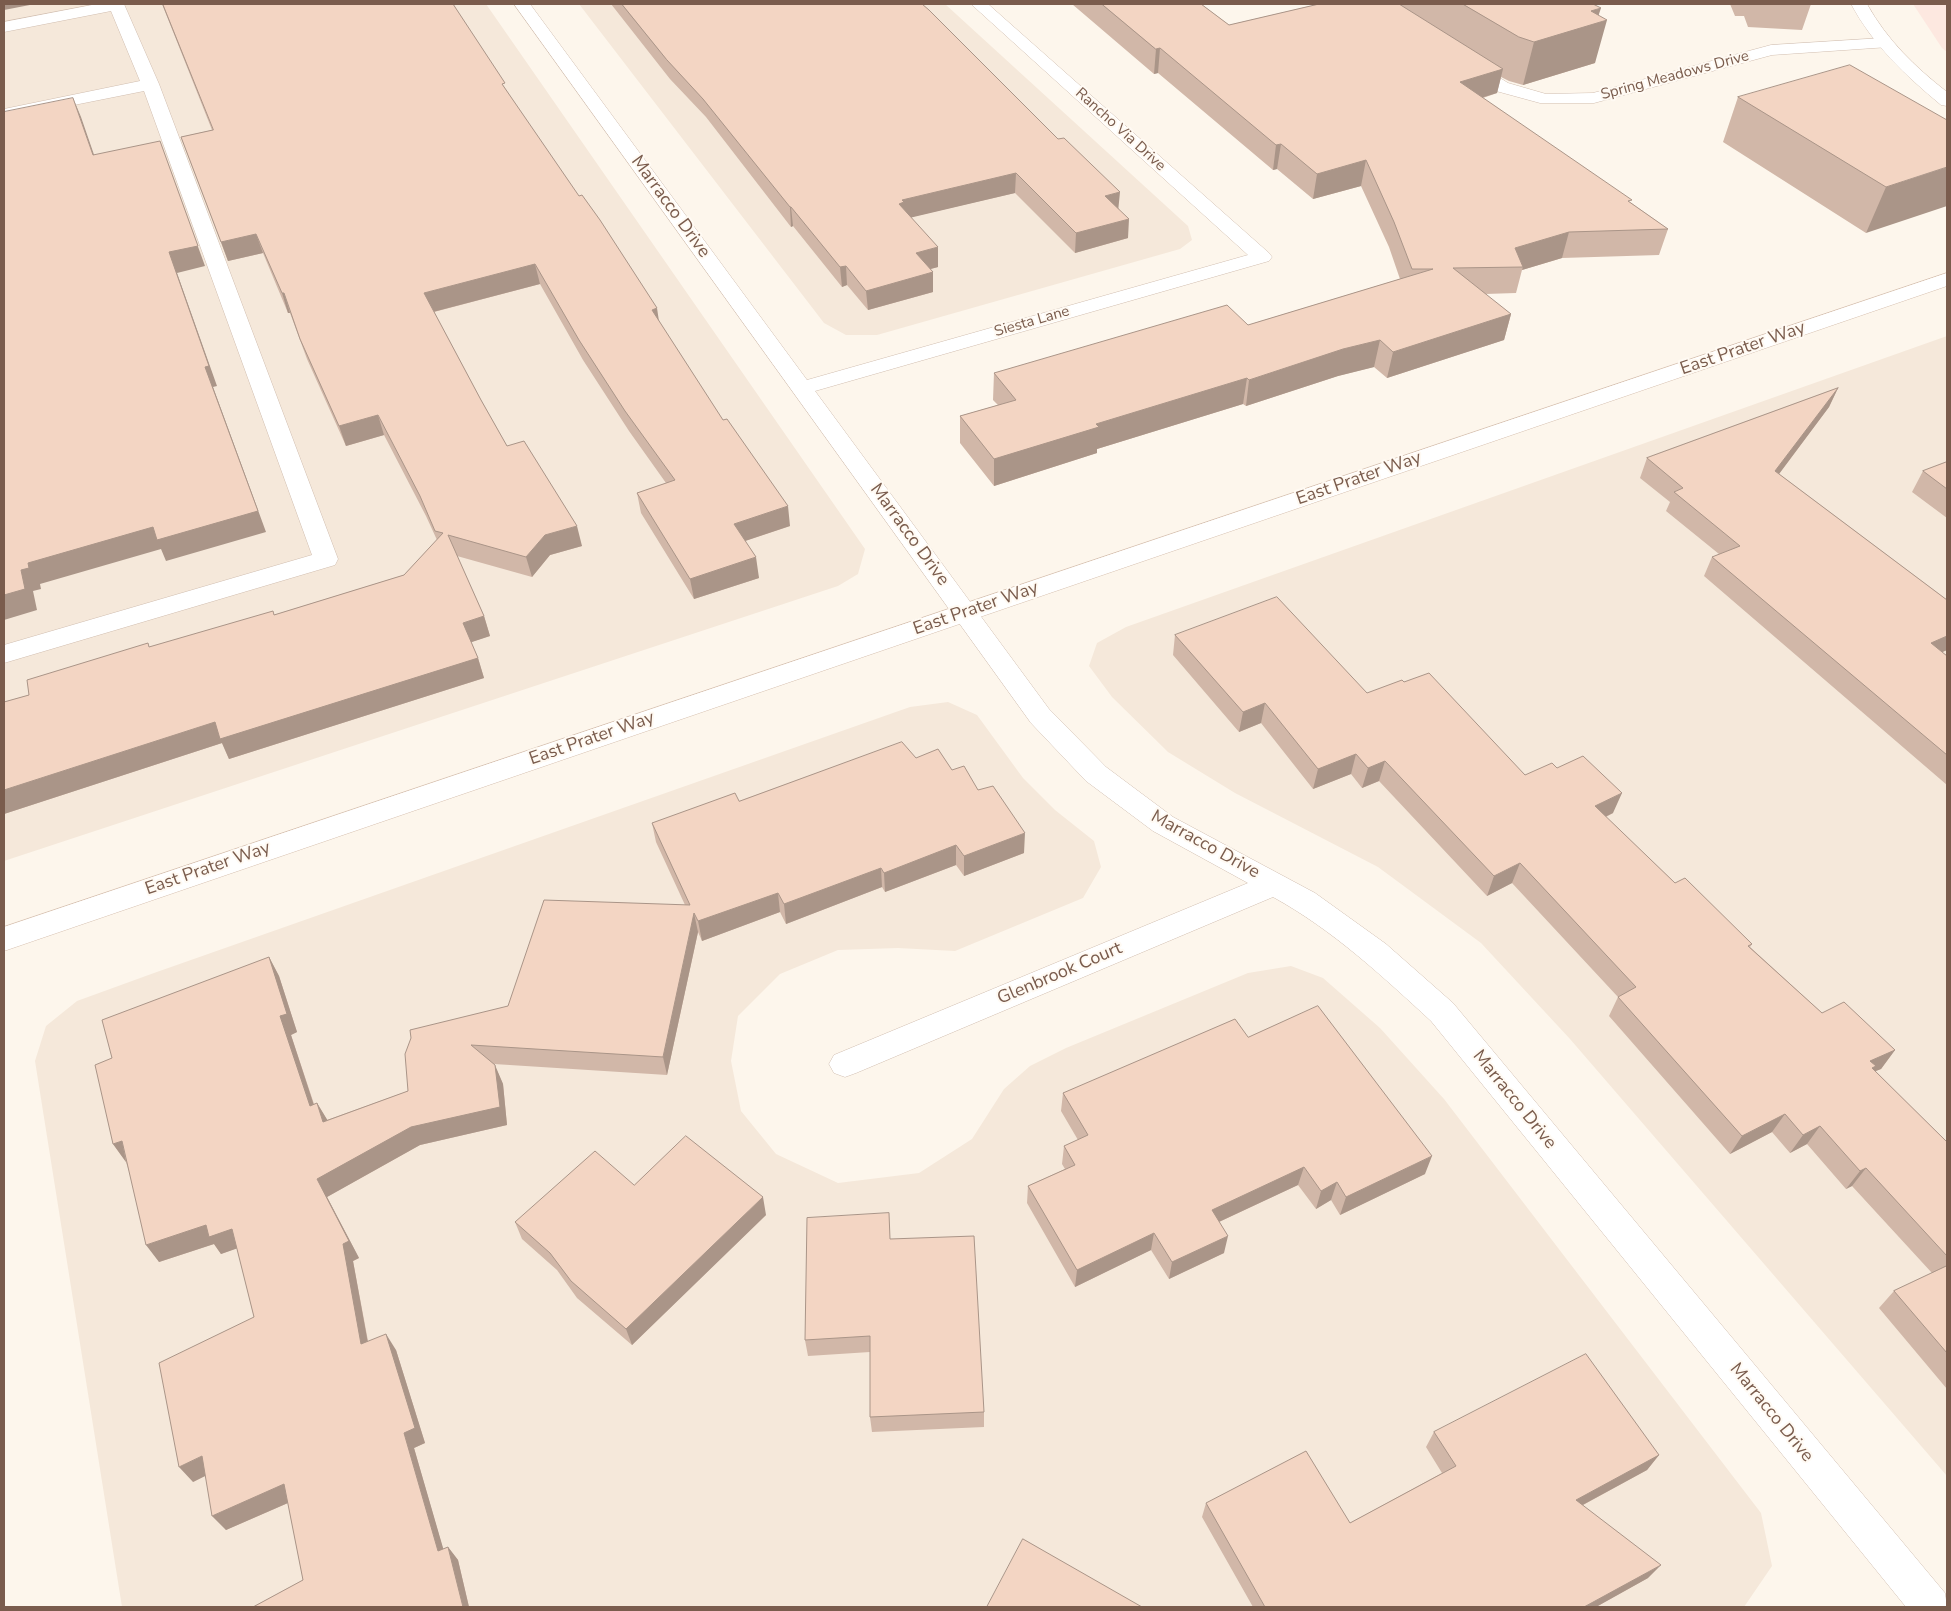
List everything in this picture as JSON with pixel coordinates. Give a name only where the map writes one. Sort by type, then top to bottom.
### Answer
[{"type":"street","points":[[4,27],[116,4],[150,84],[326,559],[4,654]]},
{"type":"street","name":"Marracco Drive","points":[[522,4],[1040,716],[1096,774],[1163,824],[1305,901],[1376,952],[1442,1012],[1931,1607]]},
{"type":"street","name":"Rancho Via Drive","points":[[979,4],[1262,256]]},
{"type":"street","points":[[1859,4],[1867,20],[1883,43],[1915,75],[1947,101]]},
{"type":"street","name":"Spring Meadows Drive","points":[[1453,56],[1502,87],[1546,98],[1594,98],[1771,50],[1883,43]]},
{"type":"street","points":[[4,114],[150,84]]},
{"type":"street","name":"Siesta Lane","points":[[802,388],[1262,256]]},
{"type":"street","name":"East Prater Way","points":[[4,938],[1947,279]]},
{"type":"street","name":"Glenbrook Court","points":[[845,1064],[1276,884]]},
{"type":"shaded area","points":[[4,4],[486,4],[865,549],[858,574],[838,586],[4,861]]},
{"type":"shaded area","points":[[579,4],[945,4],[1188,226],[1192,240],[1180,249],[877,335],[846,335],[824,323]]},
{"type":"shaded area","points":[[1913,4],[1947,4],[1947,52],[1942,48]]},
{"type":"shaded area","points":[[1947,336],[1947,1476],[1570,1039],[1481,943],[1378,867],[1235,793],[1168,752],[1112,697],[1089,666],[1097,643],[1126,627]]},
{"type":"shaded area","points":[[948,702],[977,715],[1023,778],[1055,810],[1094,841],[1101,867],[1083,898],[955,951],[898,948],[838,950],[780,974],[738,1016],[731,1061],[741,1111],[776,1154],[838,1183],[919,1173],[972,1139],[1004,1089],[1030,1066],[1066,1048],[1248,973],[1291,966],[1323,978],[1380,1028],[1444,1099],[1761,1513],[1772,1566],[1744,1607],[122,1607],[35,1061],[46,1026],[77,1001],[154,973],[910,707]]},
{"type":"building","points":[[163,4],[453,4],[505,83],[502,84],[579,196],[582,195],[600,220],[657,308],[652,310],[723,420],[727,419],[788,506],[734,524],[756,557],[690,579],[637,493],[675,480],[625,411],[579,340],[535,264],[424,293],[507,446],[524,441],[577,526],[545,535],[526,557],[448,535],[484,616],[463,623],[478,658],[220,739],[215,722],[4,790],[4,702],[29,695],[27,680],[148,643],[149,647],[273,611],[274,615],[404,575],[443,533],[435,531],[420,496],[378,415],[339,426],[300,339],[284,293],[282,293],[256,234],[221,242],[181,137],[213,130]]},
{"type":"building","points":[[622,4],[922,4],[1058,139],[1064,138],[1120,192],[1105,196],[1129,219],[1076,233],[1016,173],[902,200],[904,202],[899,204],[938,247],[916,253],[933,272],[866,291],[846,266],[840,267],[703,99],[667,60]]},
{"type":"building","points":[[1102,4],[1201,4],[1229,25],[1319,4],[1399,4],[1503,69],[1460,82],[1632,200],[1628,201],[1668,229],[1569,232],[1515,248],[1523,267],[1453,268],[1511,314],[1393,352],[1380,340],[1343,349],[1249,380],[1247,378],[1096,424],[1099,427],[994,459],[960,416],[1016,400],[994,373],[1227,305],[1248,325],[1433,269],[1412,269],[1394,222],[1366,160],[1317,174],[1281,144],[1276,145],[1160,48],[1156,49]]},
{"type":"building","points":[[1463,4],[1593,4],[1601,8],[1591,11],[1607,20],[1534,42],[1519,37]]},
{"type":"building","points":[[1850,65],[1947,120],[1947,167],[1886,187],[1738,97]]},
{"type":"building","points":[[73,98],[93,155],[160,141],[198,246],[169,252],[209,366],[205,367],[258,511],[157,540],[153,527],[28,563],[29,568],[21,570],[25,589],[4,595],[4,112]]},
{"type":"building","points":[[1838,388],[1775,471],[1947,600],[1947,636],[1931,643],[1947,656],[1947,755],[1712,557],[1740,546],[1674,492],[1683,488],[1647,458]]},
{"type":"building","points":[[1947,462],[1947,489],[1923,471]]},
{"type":"building","points":[[1277,597],[1367,693],[1402,680],[1404,682],[1429,673],[1525,775],[1552,763],[1557,768],[1583,756],[1622,793],[1595,806],[1675,883],[1685,878],[1752,944],[1748,946],[1822,1013],[1844,1002],[1895,1050],[1870,1061],[1876,1066],[1872,1068],[1947,1142],[1947,1256],[1866,1168],[1860,1171],[1820,1126],[1803,1135],[1785,1114],[1742,1136],[1618,997],[1636,987],[1520,863],[1494,876],[1385,761],[1368,768],[1356,754],[1318,769],[1265,703],[1243,712],[1175,635]]},
{"type":"building","points":[[902,742],[916,758],[938,749],[952,770],[964,766],[978,790],[993,786],[1025,833],[964,856],[956,845],[884,873],[881,868],[784,904],[778,893],[698,921],[694,913],[663,1057],[471,1045],[495,1065],[500,1107],[411,1127],[317,1179],[349,1241],[343,1244],[361,1344],[386,1334],[415,1428],[404,1433],[438,1551],[448,1547],[463,1607],[253,1607],[303,1580],[284,1484],[212,1516],[202,1456],[179,1467],[159,1363],[254,1317],[232,1229],[209,1237],[206,1225],[146,1245],[122,1141],[113,1144],[95,1065],[112,1058],[102,1020],[269,957],[287,1014],[280,1016],[310,1106],[317,1103],[323,1122],[408,1091],[405,1054],[411,1038],[410,1030],[508,1006],[544,900],[690,905],[652,823],[735,793],[739,801]]},
{"type":"building","points":[[1318,1006],[1432,1156],[1346,1197],[1337,1182],[1321,1191],[1304,1167],[1212,1210],[1228,1236],[1172,1262],[1154,1233],[1077,1270],[1028,1186],[1075,1165],[1064,1146],[1088,1135],[1063,1093],[1235,1019],[1248,1037]]},
{"type":"building","points":[[686,1136],[763,1197],[626,1329],[571,1281],[550,1253],[515,1222],[595,1151],[634,1185]]},
{"type":"building","points":[[889,1213],[890,1239],[974,1236],[984,1412],[870,1417],[870,1336],[805,1340],[807,1218]]},
{"type":"building","points":[[1947,1266],[1947,1353],[1894,1291]]},
{"type":"building","points":[[1586,1354],[1659,1455],[1576,1500],[1661,1565],[1584,1607],[1265,1607],[1206,1503],[1306,1451],[1350,1523],[1456,1466],[1434,1432]]},
{"type":"building","points":[[1023,1539],[1142,1607],[987,1607]]}]
